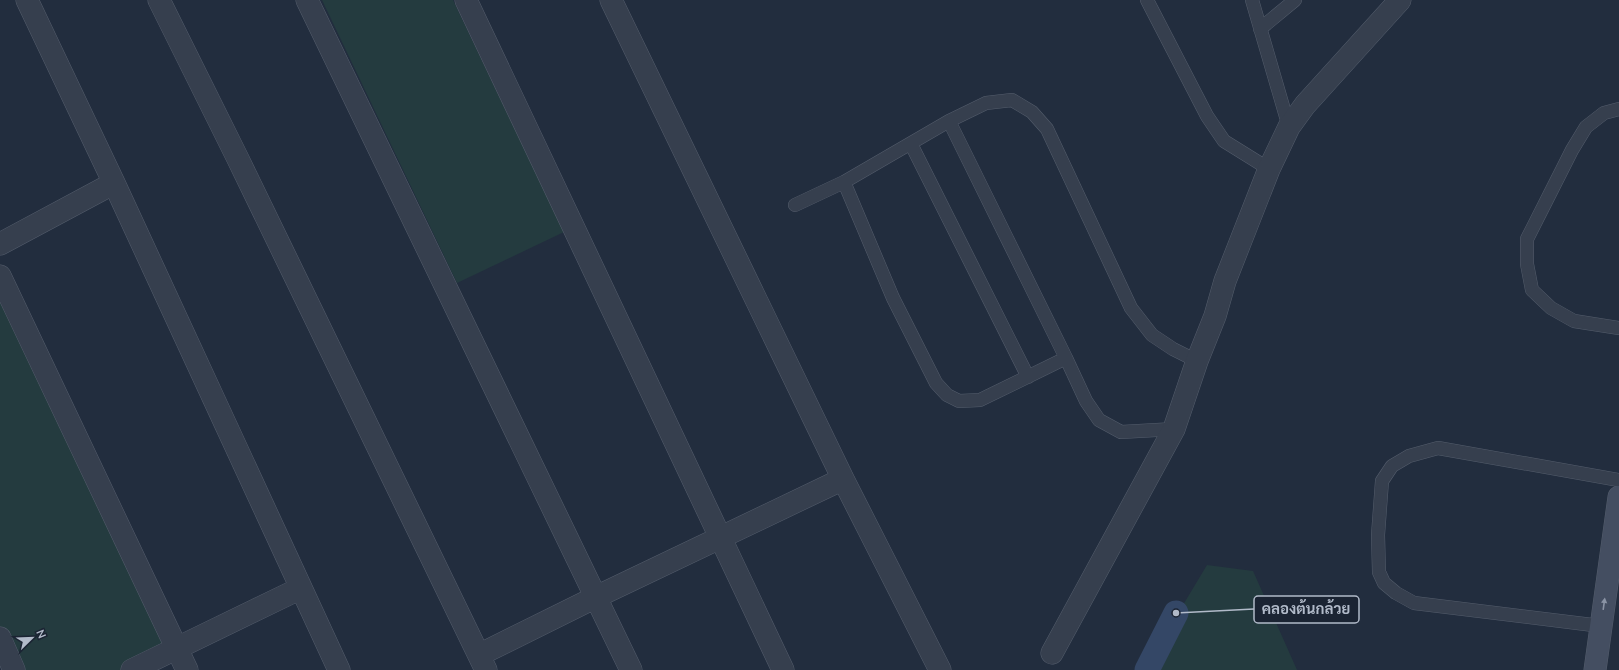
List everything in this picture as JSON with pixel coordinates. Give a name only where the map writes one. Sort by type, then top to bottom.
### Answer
[{"type":"main road","points":[[1595,670],[1619,497]]},
{"type":"street","points":[[27,0],[114,183],[339,670]]},
{"type":"street","points":[[159,0],[237,157],[482,663],[596,597],[843,479]]},
{"type":"street","points":[[307,0],[631,670]]},
{"type":"street","points":[[466,0],[783,670]]},
{"type":"street","points":[[611,0],[843,479],[940,670]]},
{"type":"street","points":[[1052,653],[1174,429],[1197,361],[1215,316],[1225,281],[1269,169],[1289,127],[1305,105],[1400,0]]},
{"type":"street","points":[[0,244],[114,183]]},
{"type":"street","points":[[0,276],[187,670]]},
{"type":"street","points":[[132,670],[301,588]]},
{"type":"street","points":[[0,638],[14,670]]},
{"type":"lane","points":[[1147,0],[1207,116],[1224,141],[1269,169]]},
{"type":"lane","points":[[1252,0],[1289,127]]},
{"type":"lane","points":[[1260,29],[1295,0]]},
{"type":"lane","points":[[795,205],[844,182],[949,121],[986,103],[1012,100],[1032,112],[1047,130],[1131,308],[1152,335],[1173,349],[1197,361]]},
{"type":"lane","points":[[1619,109],[1604,113],[1586,127],[1572,150],[1527,239],[1527,264],[1532,290],[1551,308],[1574,321],[1619,328]]},
{"type":"lane","points":[[949,121],[1086,401],[1099,420],[1121,432],[1174,429]]},
{"type":"lane","points":[[911,144],[1028,377]]},
{"type":"lane","points":[[844,182],[893,298],[936,383],[947,395],[959,401],[980,400],[1066,358]]},
{"type":"lane","points":[[1601,626],[1414,603],[1396,593],[1384,583],[1379,572],[1378,535],[1382,480],[1392,466],[1409,456],[1438,448],[1619,480]]},
{"type":"green space","points":[[322,0],[453,0],[564,232],[457,283]]},
{"type":"green space","points":[[0,283],[174,647],[127,670],[18,670],[0,633]]},
{"type":"green space","points":[[1207,565],[1253,571],[1297,670],[1144,670]]},
{"type":"waterway","points":[[1147,670],[1176,613]]},
{"type":"place","name":"คลองต้นกล้วย","points":[[1176,613]]}]
